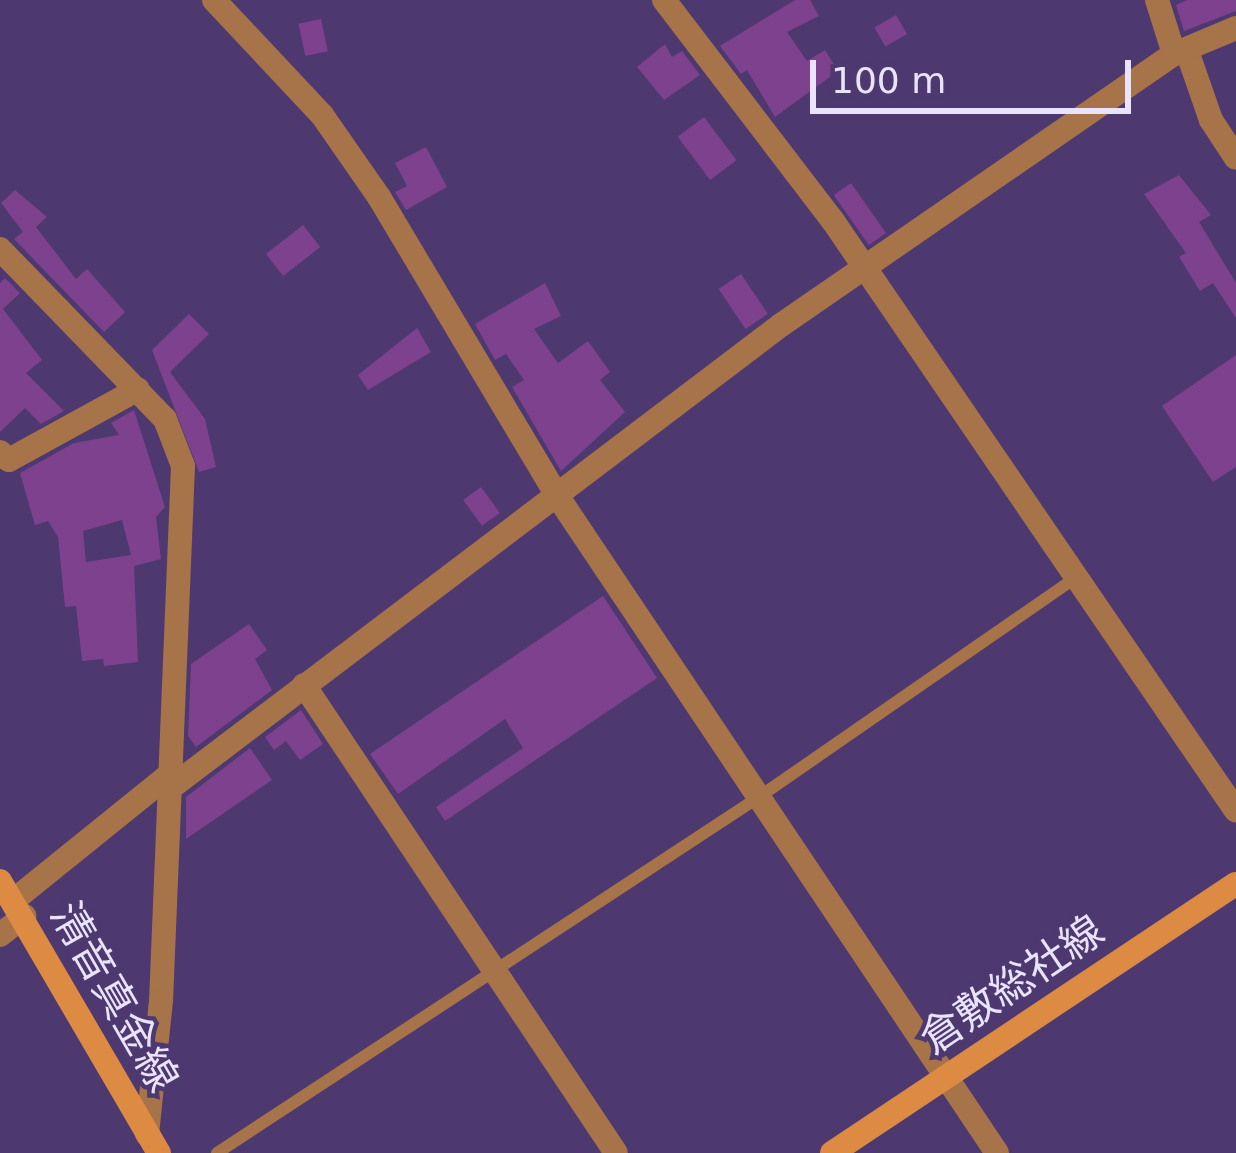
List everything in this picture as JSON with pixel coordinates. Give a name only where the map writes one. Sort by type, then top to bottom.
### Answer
[{"type":"main road","name":"倉敷総社線","points":[[832,1153],[1236,884]]},
{"type":"main road","name":"清音真金線","points":[[13,899],[153,1143]]},
{"type":"street","points":[[214,0],[322,115],[379,197],[556,494],[997,1153]]},
{"type":"street","points":[[664,0],[866,268],[1236,811]]},
{"type":"street","points":[[1157,0],[1211,120],[1236,158]]},
{"type":"street","points":[[0,934],[13,899],[556,494],[866,268],[1180,52],[1236,28]]},
{"type":"street","points":[[0,249],[165,418],[183,466],[153,1143]]},
{"type":"street","points":[[0,452],[8,460],[138,389]]},
{"type":"street","points":[[304,685],[616,1153]]},
{"type":"lane","points":[[217,1153],[759,797],[1078,577]]},
{"type":"building","points":[[795,0],[810,0],[819,16],[787,32],[807,61],[825,50],[838,71],[775,117],[747,70],[741,74],[720,46]]},
{"type":"building","points":[[1187,0],[1236,0],[1236,11],[1184,31],[1176,5]]},
{"type":"building","points":[[896,15],[907,34],[885,47],[874,28]]},
{"type":"building","points":[[321,19],[328,51],[305,56],[299,24]]},
{"type":"building","points":[[665,44],[672,57],[682,51],[700,75],[664,100],[637,67]]},
{"type":"building","points":[[704,117],[736,160],[710,180],[678,137]]},
{"type":"building","points":[[426,147],[447,187],[406,210],[395,192],[407,186],[395,163]]},
{"type":"building","points":[[1179,175],[1211,215],[1199,222],[1236,283],[1236,318],[1213,283],[1200,291],[1179,257],[1186,253],[1144,194]]},
{"type":"building","points":[[851,183],[886,233],[869,245],[834,195]]},
{"type":"building","points":[[15,190],[47,217],[36,227],[76,279],[87,269],[125,312],[104,332],[14,239],[23,232],[1,203]]},
{"type":"building","points":[[303,225],[320,247],[283,276],[266,254]]},
{"type":"building","points":[[741,274],[768,314],[745,329],[719,289]]},
{"type":"building","points":[[5,278],[20,293],[3,309],[42,360],[26,373],[64,411],[41,424],[25,408],[0,432],[0,283]]},
{"type":"building","points":[[545,283],[561,316],[534,329],[558,363],[588,341],[610,372],[600,380],[625,412],[561,471],[512,387],[524,380],[506,354],[495,360],[475,324]]},
{"type":"building","points":[[189,314],[209,334],[170,372],[205,419],[216,467],[199,472],[152,350]]},
{"type":"building","points":[[417,328],[431,352],[368,390],[358,375]]},
{"type":"building","points":[[1236,355],[1236,467],[1213,482],[1162,406]]},
{"type":"building","points":[[134,410],[165,507],[156,517],[161,559],[134,566],[138,662],[104,666],[103,659],[82,661],[76,606],[65,607],[58,537],[48,521],[35,525],[20,473],[74,443],[119,435],[111,423]],"holes":[[[122,520],[131,555],[86,562],[83,531]]]},
{"type":"building","points":[[481,487],[500,513],[482,526],[463,500]]},
{"type":"building","points":[[603,596],[657,678],[445,821],[436,807],[523,748],[505,719],[398,794],[370,754]]},
{"type":"building","points":[[249,624],[267,650],[255,659],[272,690],[196,747],[188,736],[191,664]]},
{"type":"building","points":[[301,710],[323,744],[300,760],[286,741],[274,750],[265,737]]},
{"type":"building","points":[[250,748],[272,780],[186,839],[186,797]]}]
